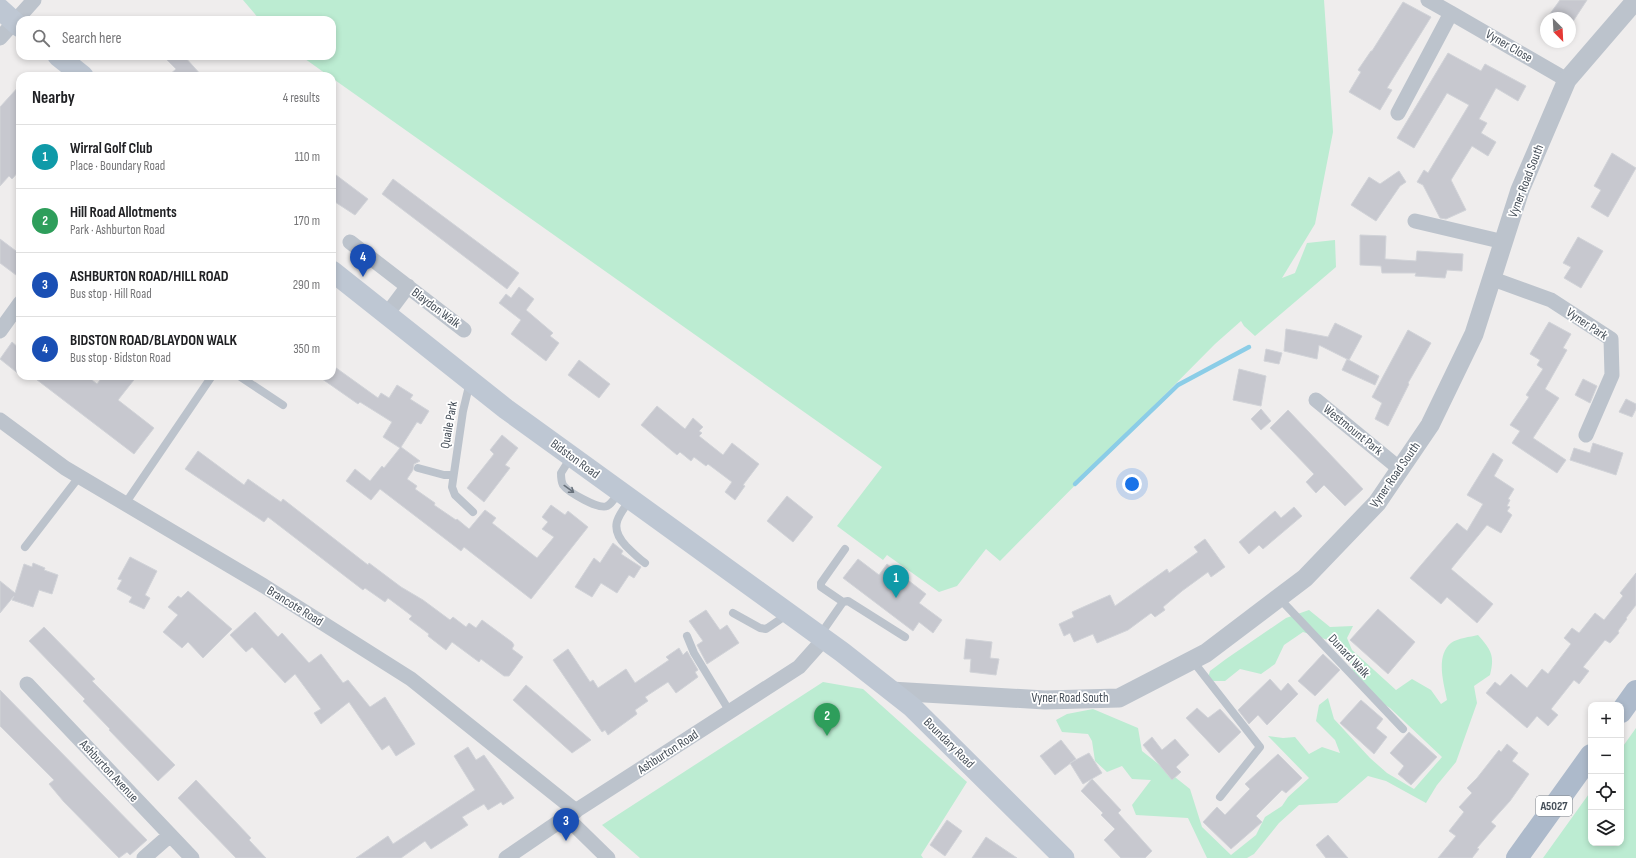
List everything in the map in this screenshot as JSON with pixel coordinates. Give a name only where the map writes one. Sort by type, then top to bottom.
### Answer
[{"type":"main road","points":[[63,60],[78,72]]},
{"type":"main road","name":"Bidston Road","points":[[336,274],[470,381],[571,456],[822,637]]},
{"type":"main road","name":"Boundary Road","points":[[822,637],[912,707],[1064,858]]},
{"type":"main road","points":[[1624,708],[1636,690]]},
{"type":"main road","name":"A5027","points":[[1517,858],[1588,759]]},
{"type":"street","points":[[0,38],[11,19],[34,0]]},
{"type":"street","name":"Vyner Close","points":[[1428,0],[1567,80]]},
{"type":"street","name":"Vyner Road South","points":[[891,691],[1045,700],[1119,698],[1206,653],[1305,578],[1377,503],[1395,464],[1430,425],[1474,334],[1493,279],[1520,190],[1567,80],[1636,0]]},
{"type":"street","points":[[1398,113],[1451,13]]},
{"type":"street","points":[[1415,221],[1504,242]]},
{"type":"street","name":"Blaydon Walk","points":[[350,242],[464,330]]},
{"type":"street","name":"Vyner Park","points":[[1493,279],[1551,300],[1612,339],[1612,375],[1586,435]]},
{"type":"street","name":"Blaydon Walk","points":[[387,314],[408,286]]},
{"type":"street","points":[[0,331],[16,309]]},
{"type":"street","name":"Westmount Park","points":[[1316,400],[1395,464]]},
{"type":"street","name":"Brancote Road","points":[[0,420],[80,477],[264,586],[411,679],[571,814],[608,858]]},
{"type":"street","name":"Ashburton Road","points":[[506,858],[571,814],[799,667],[822,637]]},
{"type":"street","name":"Ashburton Avenue","points":[[27,684],[169,836],[192,858]]},
{"type":"street","points":[[144,858],[169,836]]},
{"type":"lane","points":[[125,504],[209,380]]},
{"type":"lane","points":[[245,380],[283,405]]},
{"type":"lane","name":"Quaile Park","points":[[470,381],[463,411],[452,487],[455,495],[473,512]]},
{"type":"lane","points":[[571,456],[561,473],[563,484],[566,488],[601,507],[606,506],[625,495]]},
{"type":"lane","points":[[418,468],[444,475],[453,475]]},
{"type":"lane","points":[[25,547],[80,477]]},
{"type":"lane","points":[[625,495],[616,525],[616,532],[620,540],[645,563]]},
{"type":"lane","points":[[845,549],[821,583],[822,587],[843,602],[848,601],[905,636]]},
{"type":"lane","name":"Dunard Walk","points":[[1279,598],[1403,730]]},
{"type":"lane","points":[[822,637],[843,602]]},
{"type":"lane","points":[[733,613],[760,628],[766,629],[789,614]]},
{"type":"lane","points":[[687,636],[694,653],[730,712]]},
{"type":"lane","points":[[1192,660],[1260,747],[1220,797]]},
{"type":"green space","points":[[243,0],[1324,0],[1333,132],[1315,224],[1282,278],[1295,273],[1307,243],[1335,240],[1336,267],[1255,336],[1244,326],[1241,321],[1215,344],[1000,561],[986,549],[957,586],[939,592],[887,555],[883,560],[837,526],[882,467],[336,81],[336,72],[323,72],[307,60],[336,60],[336,16],[257,16]]},
{"type":"green space","points":[[1309,610],[1330,627],[1353,626],[1347,638],[1352,650],[1396,690],[1412,679],[1431,690],[1441,704],[1447,700],[1442,670],[1443,655],[1451,643],[1478,635],[1489,649],[1492,658],[1490,675],[1474,686],[1477,703],[1456,762],[1437,785],[1426,803],[1386,781],[1368,776],[1337,803],[1299,805],[1279,823],[1254,854],[1247,858],[1207,858],[1188,818],[1136,815],[1132,805],[1151,780],[1132,779],[1122,766],[1107,772],[1095,761],[1092,741],[1088,734],[1062,732],[1056,720],[1067,714],[1093,709],[1138,728],[1142,751],[1190,789],[1202,827],[1231,855],[1256,835],[1265,817],[1282,806],[1288,797],[1309,778],[1268,736],[1283,738],[1295,737],[1309,754],[1322,747],[1340,753],[1335,740],[1316,721],[1319,705],[1328,698],[1334,719],[1370,758],[1387,773],[1414,789],[1442,757],[1390,708],[1374,698],[1355,677],[1348,656],[1331,641],[1303,632],[1284,645],[1275,664],[1261,674],[1240,669],[1225,681],[1207,681],[1210,671],[1226,659],[1286,618]]},
{"type":"green space","points":[[823,682],[863,689],[967,782],[921,855],[923,858],[640,858],[602,825]]},
{"type":"green space","points":[[1636,728],[1636,858],[1543,858],[1588,795],[1588,846],[1624,846],[1624,745]]},
{"type":"building","points":[[1560,0],[1587,0],[1576,17],[1576,12],[1551,12]]},
{"type":"building","points":[[1403,2],[1431,17],[1387,88],[1392,90],[1380,110],[1349,92],[1361,72],[1358,70]]},
{"type":"building","points":[[1448,53],[1481,71],[1485,64],[1526,86],[1518,101],[1496,88],[1479,119],[1487,123],[1481,133],[1496,142],[1488,156],[1472,146],[1451,180],[1466,210],[1446,219],[1440,218],[1423,185],[1417,182],[1424,170],[1428,173],[1469,105],[1447,93],[1414,148],[1397,138]]},
{"type":"building","points":[[167,60],[188,60],[198,72],[173,72],[176,69]]},
{"type":"building","points":[[16,89],[16,174],[12,179],[9,176],[0,186],[0,107]]},
{"type":"building","points":[[1612,153],[1636,168],[1608,217],[1591,207],[1601,190],[1594,186]]},
{"type":"building","points":[[1399,171],[1406,182],[1400,186],[1376,221],[1351,205],[1369,177],[1380,184]]},
{"type":"building","points":[[336,175],[368,199],[355,215],[336,203]]},
{"type":"building","points":[[393,179],[519,273],[507,289],[382,194]]},
{"type":"building","points":[[1360,235],[1386,236],[1385,259],[1416,261],[1417,251],[1463,254],[1462,271],[1447,270],[1445,278],[1415,276],[1416,273],[1382,273],[1381,266],[1360,265]]},
{"type":"building","points":[[1578,237],[1603,251],[1581,288],[1564,278],[1571,267],[1563,263]]},
{"type":"building","points":[[0,239],[16,251],[16,275],[0,263]]},
{"type":"building","points":[[519,287],[534,299],[526,310],[553,333],[550,336],[559,343],[546,361],[511,334],[521,320],[499,303],[506,294],[511,298]]},
{"type":"building","points":[[1549,322],[1571,334],[1563,348],[1567,350],[1545,389],[1559,398],[1533,438],[1566,460],[1557,473],[1512,443],[1520,431],[1510,425],[1529,397],[1526,395],[1543,369],[1537,365],[1540,360],[1530,354]]},
{"type":"building","points":[[1335,323],[1362,336],[1349,360],[1319,345],[1317,359],[1284,351],[1286,329],[1328,337]]},
{"type":"building","points":[[1408,330],[1431,343],[1408,383],[1409,384],[1388,426],[1375,419],[1382,403],[1372,397]]},
{"type":"building","points":[[12,342],[16,346],[16,372],[0,359]]},
{"type":"building","points":[[1266,349],[1282,353],[1279,364],[1264,361]]},
{"type":"building","points":[[1347,359],[1379,376],[1375,385],[1342,370]]},
{"type":"building","points":[[579,360],[610,384],[599,398],[568,375]]},
{"type":"building","points":[[336,368],[378,398],[381,393],[389,398],[397,385],[413,395],[410,399],[429,411],[421,424],[417,422],[401,447],[420,461],[414,464],[413,470],[407,479],[417,486],[415,489],[435,503],[434,505],[456,520],[457,519],[469,529],[485,510],[496,518],[492,523],[537,558],[554,537],[542,529],[548,522],[542,517],[551,505],[565,515],[568,511],[588,527],[531,599],[464,547],[461,551],[380,489],[371,500],[346,481],[355,469],[370,481],[382,466],[384,468],[400,448],[383,437],[392,422],[360,402],[358,404],[324,380],[336,380]]},
{"type":"building","points":[[1239,369],[1266,376],[1261,406],[1233,400]]},
{"type":"building","points":[[1583,379],[1597,386],[1590,403],[1575,395]]},
{"type":"building","points":[[37,380],[92,380],[97,384],[100,380],[134,380],[118,400],[154,428],[134,454]]},
{"type":"building","points":[[1626,399],[1636,404],[1636,409],[1632,417],[1619,412]]},
{"type":"building","points":[[657,406],[685,429],[693,418],[703,427],[699,431],[702,433],[699,436],[723,455],[732,443],[759,464],[743,485],[745,486],[735,500],[725,492],[732,482],[708,464],[706,466],[694,457],[691,461],[680,452],[677,455],[641,425]]},
{"type":"building","points":[[1261,409],[1271,421],[1261,430],[1251,419]]},
{"type":"building","points":[[1288,410],[1363,489],[1345,506],[1324,485],[1316,493],[1306,482],[1314,474],[1270,428]]},
{"type":"building","points":[[502,435],[518,448],[505,465],[510,468],[484,502],[467,488],[494,454],[490,450]]},
{"type":"building","points":[[1593,443],[1623,453],[1616,475],[1570,460],[1574,448],[1590,453]]},
{"type":"building","points":[[198,451],[244,485],[248,479],[281,502],[283,499],[368,565],[369,563],[401,587],[423,600],[450,620],[453,617],[466,627],[469,623],[476,628],[482,620],[512,642],[514,645],[512,649],[523,657],[509,676],[504,676],[481,659],[479,662],[452,642],[446,650],[428,636],[429,634],[409,619],[412,616],[388,598],[385,602],[365,588],[363,590],[268,517],[264,522],[185,469]]},
{"type":"building","points":[[1493,453],[1503,460],[1494,476],[1514,489],[1508,499],[1510,500],[1507,506],[1510,507],[1507,511],[1512,515],[1501,533],[1487,525],[1451,569],[1493,604],[1477,623],[1447,597],[1441,604],[1410,578],[1457,523],[1467,531],[1483,504],[1467,495]]},
{"type":"building","points":[[787,496],[813,517],[793,542],[767,521]]},
{"type":"building","points":[[1294,507],[1302,516],[1263,549],[1259,545],[1249,554],[1239,542],[1275,511],[1281,518]]},
{"type":"building","points":[[1205,539],[1225,567],[1211,577],[1208,572],[1163,607],[1165,610],[1155,617],[1151,613],[1128,630],[1097,643],[1093,634],[1074,642],[1070,633],[1064,636],[1059,624],[1074,617],[1072,612],[1110,595],[1115,606],[1167,569],[1169,573],[1198,552],[1194,547]]},
{"type":"building","points":[[613,543],[623,551],[621,554],[641,567],[634,578],[629,575],[617,593],[601,583],[592,597],[575,587],[594,558],[600,563]]},
{"type":"building","points":[[130,557],[157,571],[145,595],[150,598],[144,609],[129,602],[132,597],[117,589],[122,580],[118,579]]},
{"type":"building","points":[[858,559],[879,575],[887,564],[926,594],[919,603],[942,620],[933,633],[919,622],[913,631],[843,578]]},
{"type":"building","points":[[33,563],[45,568],[44,570],[58,575],[52,594],[39,590],[33,607],[12,600],[14,596],[0,613],[0,581],[15,593],[24,564],[32,567]]},
{"type":"building","points":[[1636,573],[1636,605],[1618,631],[1619,633],[1610,643],[1605,640],[1583,667],[1589,671],[1579,684],[1574,680],[1551,709],[1558,715],[1548,726],[1537,716],[1527,728],[1486,693],[1495,682],[1500,686],[1511,674],[1527,688],[1542,669],[1548,674],[1571,644],[1564,638],[1572,628],[1579,633],[1595,613],[1604,620],[1623,596],[1620,593]]},
{"type":"building","points":[[188,591],[232,629],[203,658],[188,642],[182,648],[163,632],[178,615],[168,607],[178,596],[181,598]]},
{"type":"building","points":[[1378,609],[1415,642],[1388,674],[1350,640]]},
{"type":"building","points":[[706,610],[720,630],[727,625],[739,643],[707,664],[697,645],[703,641],[689,621]]},
{"type":"building","points":[[255,612],[278,637],[282,633],[309,663],[321,654],[343,683],[348,680],[370,707],[385,697],[415,744],[396,756],[389,745],[382,750],[349,702],[321,724],[314,713],[321,709],[295,674],[285,683],[252,647],[246,652],[230,635]]},
{"type":"building","points":[[44,627],[95,679],[92,681],[175,765],[158,781],[83,701],[85,699],[29,641]]},
{"type":"building","points":[[966,639],[992,642],[990,658],[999,659],[996,675],[970,672],[971,659],[964,659]]},
{"type":"building","points":[[679,648],[683,655],[687,651],[698,670],[695,672],[698,677],[676,693],[668,682],[645,697],[648,701],[635,710],[637,714],[608,735],[605,730],[602,732],[553,660],[568,649],[590,682],[593,680],[598,688],[626,669],[635,683],[669,660],[666,657]]},
{"type":"building","points":[[1323,654],[1340,670],[1315,696],[1298,681]]},
{"type":"building","points":[[1270,679],[1281,691],[1288,683],[1298,694],[1267,725],[1258,715],[1249,724],[1238,710]]},
{"type":"building","points":[[526,685],[591,740],[572,753],[513,700]]},
{"type":"building","points":[[0,690],[147,840],[130,855],[127,852],[119,858],[64,802],[49,784],[54,780],[0,726]]},
{"type":"building","points":[[1361,700],[1383,719],[1376,728],[1387,737],[1374,754],[1340,723]]},
{"type":"building","points":[[1197,708],[1208,718],[1220,709],[1241,732],[1219,753],[1186,718]]},
{"type":"building","points":[[1409,732],[1437,757],[1411,785],[1398,774],[1404,766],[1390,753]]},
{"type":"building","points":[[1152,737],[1162,750],[1175,739],[1189,755],[1176,767],[1181,772],[1172,780],[1143,745]]},
{"type":"building","points":[[1061,740],[1076,759],[1055,775],[1040,756]]},
{"type":"building","points":[[1507,744],[1518,753],[1512,761],[1529,774],[1510,801],[1491,822],[1496,826],[1477,848],[1479,849],[1472,858],[1438,858],[1456,836],[1449,831],[1464,812],[1459,807],[1472,793],[1467,788],[1477,778],[1499,750],[1501,752]]},
{"type":"building","points":[[468,747],[476,760],[484,755],[514,798],[503,805],[501,802],[488,810],[484,804],[462,817],[468,825],[431,849],[425,841],[401,858],[356,858],[388,836],[393,844],[475,790],[454,756]]},
{"type":"building","points":[[1089,753],[1102,773],[1083,784],[1070,763]]},
{"type":"building","points":[[1278,754],[1302,778],[1286,793],[1282,790],[1256,816],[1262,822],[1231,849],[1203,822],[1217,807],[1225,815],[1250,789],[1245,784]]},
{"type":"building","points":[[1092,779],[1121,810],[1118,813],[1152,851],[1145,858],[1121,858],[1104,840],[1115,829],[1101,815],[1103,813],[1081,791]]},
{"type":"building","points":[[196,780],[251,838],[249,840],[266,858],[236,858],[178,798]]},
{"type":"building","points":[[947,820],[962,831],[945,856],[930,845]]},
{"type":"building","points":[[1328,835],[1348,858],[1326,858],[1316,845]]},
{"type":"building","points":[[986,837],[1017,858],[972,858]]},
{"type":"waterway","points":[[1075,484],[1178,385],[1249,347]]},
{"type":"place","name":"BIDSTON ROAD/BLAYDON WALK","points":[[363,277]]},
{"type":"place","name":"Wirral Golf Club","points":[[896,598]]},
{"type":"place","name":"Hill Road Allotments","points":[[827,736]]},
{"type":"place","name":"ASHBURTON ROAD/HILL ROAD","points":[[566,841]]}]
